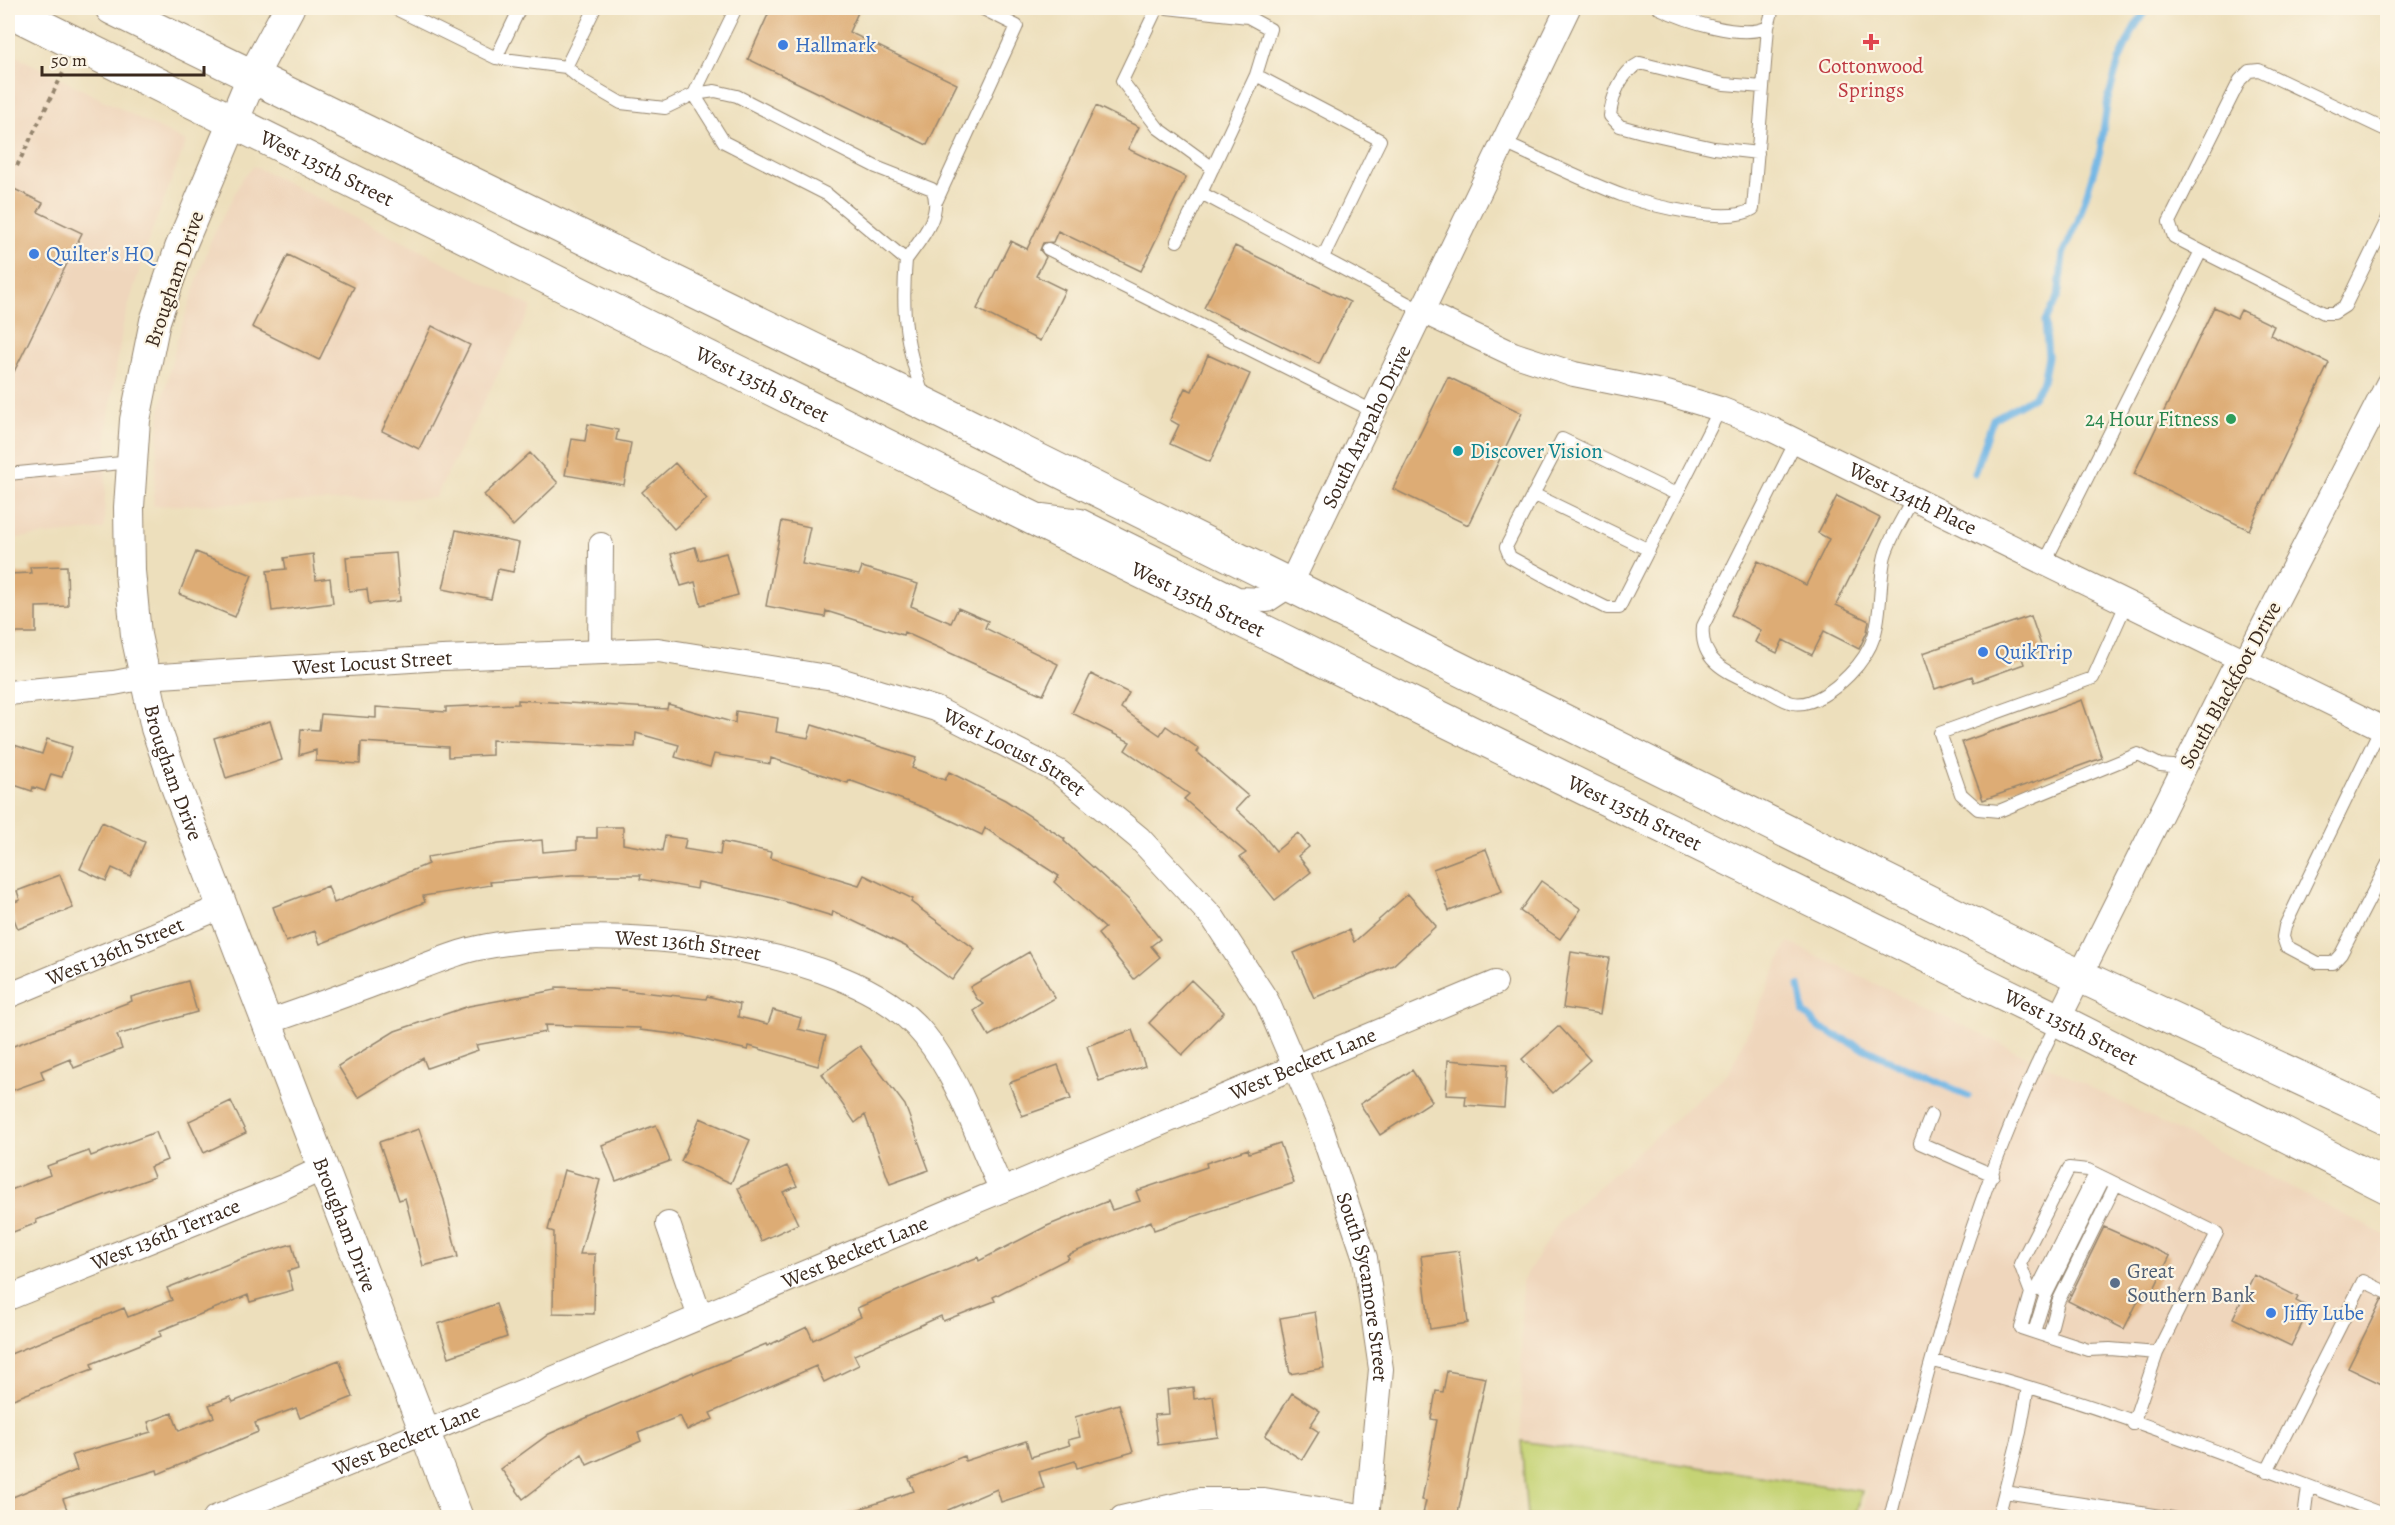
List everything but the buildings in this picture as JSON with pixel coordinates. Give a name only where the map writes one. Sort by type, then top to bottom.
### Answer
[{"type":"main road","points":[[112,8],[927,405],[2080,976],[2388,1119]]},
{"type":"main road","name":"West 135th Street","points":[[8,10],[1024,514],[2058,1020],[2388,1187]]},
{"type":"street","name":"Brougham Drive","points":[[289,8],[252,76],[180,248],[155,321],[135,420],[129,507],[130,571],[136,635],[160,738],[221,907],[268,1022],[321,1168],[458,1518]]},
{"type":"street","name":"South Arapaho Drive","points":[[1290,585],[1420,310],[1568,8]]},
{"type":"street","name":"West 134th Place","points":[[1420,310],[1512,354],[1563,371],[1667,393],[1720,409],[1796,441],[2384,729]]},
{"type":"street","name":"South Blackfoot Drive","points":[[2058,1020],[2232,672],[2246,660],[2388,384]]},
{"type":"street","points":[[1024,514],[1080,521],[1237,599],[1267,600],[1290,585]]},
{"type":"street","points":[[600,652],[601,545]]},
{"type":"street","name":"West Locust Street","points":[[8,693],[114,683],[144,677],[442,658],[658,650],[833,678],[936,709],[1059,771],[1139,838],[1213,918],[1267,1001],[1295,1067]]},
{"type":"street","name":"West 136th Street","points":[[8,996],[221,907]]},
{"type":"street","name":"West 136th Street","points":[[268,1022],[476,948],[528,939],[616,937],[663,940],[751,953],[834,975],[867,988],[907,1017],[925,1036],[949,1070],[1002,1190]]},
{"type":"street","name":"West Beckett Lane","points":[[215,1518],[426,1432],[1495,983]]},
{"type":"street","name":"South Sycamore Street","points":[[1295,1067],[1320,1125],[1365,1258],[1381,1369],[1367,1517]]},
{"type":"street","name":"West 136th Terrace","points":[[8,1298],[285,1186],[321,1168]]},
{"type":"street","points":[[668,1224],[700,1317]]},
{"type":"street","points":[[1122,1518],[1199,1500],[1264,1500],[1367,1517]]},
{"type":"lane","points":[[394,8],[496,58],[566,67],[583,81],[621,103],[665,108],[694,94],[715,91],[737,96],[876,167],[932,189],[937,200]]},
{"type":"lane","points":[[496,58],[520,8]]},
{"type":"lane","points":[[566,67],[594,8]]},
{"type":"lane","points":[[694,94],[736,8]]},
{"type":"lane","points":[[927,405],[910,357],[905,331],[903,296],[906,260],[930,226],[937,200],[1017,26],[981,8]]},
{"type":"lane","points":[[1157,8],[1122,81],[1158,128],[1213,168]]},
{"type":"lane","points":[[1167,8],[1248,17],[1270,29],[1256,75],[1177,241]]},
{"type":"lane","points":[[1659,8],[1722,28],[1757,33],[1768,27]]},
{"type":"lane","points":[[1502,142],[1626,197],[1702,214],[1745,214],[1753,208],[1768,27],[1773,8]]},
{"type":"lane","points":[[1758,153],[1714,148],[1642,132],[1620,126],[1610,116],[1618,87],[1630,68],[1640,63],[1724,84],[1763,87]]},
{"type":"lane","points":[[2388,131],[2259,70],[2249,71],[2240,80],[2169,222],[2174,237],[2324,314],[2334,314],[2345,306],[2388,218]]},
{"type":"lane","points":[[1256,75],[1380,140],[1323,257]]},
{"type":"lane","points":[[694,94],[724,142],[828,195],[906,260]]},
{"type":"lane","points":[[1201,193],[1420,310]]},
{"type":"lane","points":[[1048,249],[1373,411]]},
{"type":"lane","points":[[2045,562],[2201,251]]},
{"type":"lane","points":[[1676,494],[1562,439],[1506,547],[1510,557],[1607,608],[1619,608],[1720,409]]},
{"type":"lane","points":[[1796,441],[1702,626],[1701,640],[1710,658],[1722,668],[1794,704],[1819,699],[1848,676],[1868,651],[1880,621],[1884,558],[1913,498]]},
{"type":"lane","points":[[8,474],[132,462]]},
{"type":"lane","points":[[1533,494],[1648,550]]},
{"type":"lane","points":[[2127,602],[2093,678],[1940,733],[1961,794],[1978,809],[1999,811],[2138,754],[2160,765],[2184,767]]},
{"type":"lane","points":[[2384,729],[2285,926],[2283,937],[2286,946],[2318,963],[2333,963],[2341,954],[2388,863]]},
{"type":"lane","points":[[1890,1518],[1959,1270],[1993,1175],[2041,1054],[2058,1020]]},
{"type":"lane","points":[[1931,1115],[1920,1143],[1993,1175]]},
{"type":"lane","points":[[2133,1424],[2157,1353],[2217,1233],[2096,1174],[2069,1167],[2020,1263],[2031,1293],[2020,1328],[2088,1350],[2110,1349],[2157,1353]]},
{"type":"lane","points":[[2031,1293],[2037,1289],[2096,1174]]},
{"type":"lane","points":[[2034,1332],[2045,1297],[2096,1174]]},
{"type":"lane","points":[[2049,1337],[2058,1302],[2116,1184]]},
{"type":"lane","points":[[2267,1471],[2363,1281],[2388,1293]]},
{"type":"lane","points":[[1933,1361],[2028,1387],[2388,1516]]},
{"type":"lane","points":[[1998,1518],[2028,1387]]},
{"type":"lane","points":[[2304,1518],[2308,1486]]},
{"type":"lane","points":[[2005,1492],[2173,1518]]},
{"type":"path","points":[[16,166],[64,71]]},
{"type":"shaded area","points":[[8,52],[186,142],[147,244],[123,324],[107,429],[104,529],[8,539]]},
{"type":"shaded area","points":[[254,166],[532,307],[435,498],[153,506],[160,410],[177,340],[211,240],[243,177]]},
{"type":"shaded area","points":[[1788,942],[2066,1075],[2387,1236],[2387,1517],[1861,1517],[1868,1490],[1521,1441],[1522,1282],[1560,1220],[1730,1071]]},
{"type":"green space","points":[[1521,1441],[1862,1491],[1855,1517],[1527,1517]]},
{"type":"waterway","points":[[1975,473],[1993,419],[2033,397],[2043,381],[2048,356],[2045,321],[2058,298],[2063,254],[2077,224],[2100,151],[2108,99],[2119,61],[2134,28],[2147,8]]},
{"type":"waterway","points":[[1799,986],[1804,1013],[1821,1029],[1968,1096]]},
{"type":"place","name":"Cottonwood Springs","points":[[1871,42]]},
{"type":"place","name":"Hallmark","points":[[783,45]]},
{"type":"place","name":"Quilter's HQ","points":[[34,254]]},
{"type":"place","name":"24 Hour Fitness","points":[[2231,419]]},
{"type":"place","name":"Discover Vision","points":[[1458,451]]},
{"type":"place","name":"QuikTrip","points":[[1983,652]]},
{"type":"place","name":"Great Southern Bank","points":[[2115,1283]]},
{"type":"place","name":"Jiffy Lube","points":[[2271,1313]]}]
